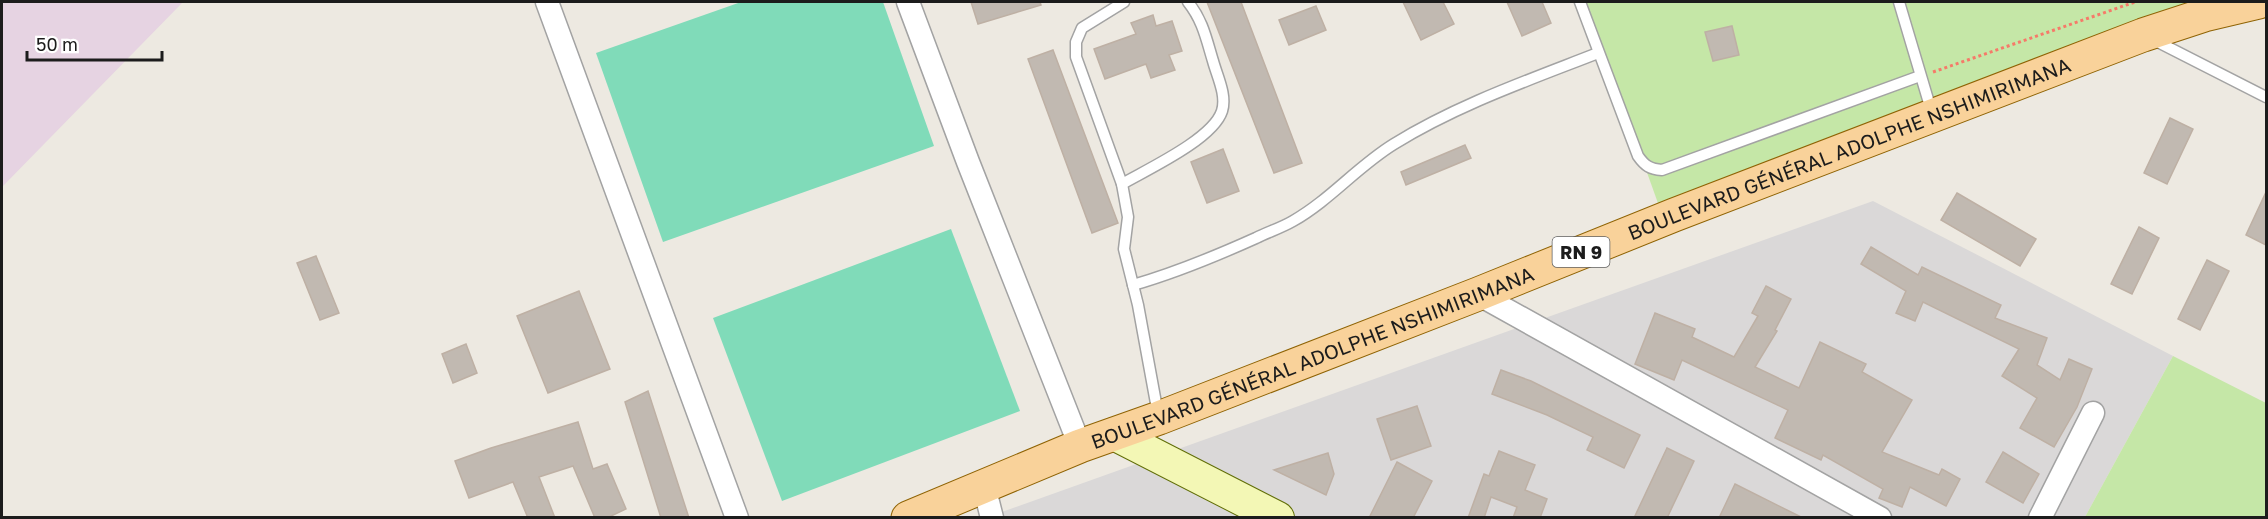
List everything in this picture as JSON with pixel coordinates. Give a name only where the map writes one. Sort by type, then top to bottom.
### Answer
[{"type":"main road","name":"BOULEVARD GÉNÉRAL ADOLPHE NSHIMIRIMANA","points":[[908,518],[1080,446],[1159,418],[1478,294],[1674,214],[2143,35],[2204,15],[2258,2]]},
{"type":"street","points":[[547,2],[736,518]]},
{"type":"street","points":[[908,2],[968,162],[1080,446]]},
{"type":"street","points":[[1478,294],[1880,518]]},
{"type":"street","points":[[2040,518],[2093,413]]},
{"type":"street","points":[[1114,434],[1278,518]]},
{"type":"street","points":[[984,486],[992,518]]},
{"type":"lane","points":[[1124,2],[1082,28],[1076,42],[1076,57],[1122,184],[1128,217],[1124,249],[1138,305],[1159,418]]},
{"type":"lane","points":[[1122,184],[1198,139],[1213,125],[1222,110],[1222,92],[1199,16],[1188,2]]},
{"type":"lane","points":[[1580,2],[1638,156],[1644,165],[1654,170],[1662,170],[1920,76]]},
{"type":"lane","points":[[1899,2],[1933,116]]},
{"type":"lane","points":[[2143,35],[2266,97]]},
{"type":"lane","points":[[1133,285],[1157,278],[1293,221],[1394,144],[1446,115],[1598,53]]},
{"type":"path","points":[[1920,76],[2135,2]]},
{"type":"shaded area","points":[[2,2],[183,2],[2,187]]},
{"type":"shaded area","points":[[1873,201],[2173,356],[2085,517],[985,518]]},
{"type":"green space","points":[[741,2],[883,2],[934,146],[663,242],[596,53]]},
{"type":"green space","points":[[1586,2],[2210,2],[1664,220]]},
{"type":"green space","points":[[951,229],[1020,411],[782,501],[713,318]]},
{"type":"green space","points":[[2173,356],[2266,403],[2266,517],[2085,517]]},
{"type":"building","points":[[971,2],[1040,2],[1041,5],[978,24]]},
{"type":"building","points":[[1207,2],[1241,2],[1302,163],[1274,173]]},
{"type":"building","points":[[1403,2],[1443,2],[1454,24],[1421,40]]},
{"type":"building","points":[[1507,2],[1542,2],[1551,23],[1522,36]]},
{"type":"building","points":[[1316,6],[1326,30],[1289,45],[1279,20]]},
{"type":"building","points":[[1153,15],[1156,26],[1172,21],[1182,51],[1169,55],[1175,70],[1151,78],[1146,64],[1105,79],[1094,49],[1136,34],[1131,23]]},
{"type":"building","points":[[1732,26],[1739,55],[1713,61],[1705,32]]},
{"type":"building","points":[[1053,50],[1118,223],[1092,233],[1028,59]]},
{"type":"building","points":[[2170,118],[2193,129],[2167,184],[2144,173]]},
{"type":"building","points":[[1465,145],[1471,158],[1406,185],[1401,172]]},
{"type":"building","points":[[1223,149],[1239,191],[1207,203],[1191,162]]},
{"type":"building","points":[[2266,192],[2266,245],[2246,235]]},
{"type":"building","points":[[1957,193],[2036,239],[2020,266],[1941,220]]},
{"type":"building","points":[[2139,227],[2159,238],[2132,294],[2111,284]]},
{"type":"building","points":[[1871,247],[1918,275],[1922,267],[2001,305],[1995,318],[2047,338],[2037,365],[2060,380],[2069,359],[2092,369],[2077,407],[2054,447],[2020,428],[2037,398],[2002,376],[2019,349],[1923,302],[1915,321],[1896,313],[1906,291],[1861,264]]},
{"type":"building","points":[[316,256],[339,313],[320,320],[297,263]]},
{"type":"building","points":[[2207,260],[2229,271],[2200,330],[2178,319]]},
{"type":"building","points":[[1766,286],[1791,299],[1775,330],[1777,331],[1755,367],[1799,388],[1820,342],[1866,364],[1862,372],[1912,400],[1882,452],[1939,475],[1942,469],[1960,479],[1946,506],[1910,487],[1902,507],[1879,498],[1883,489],[1823,455],[1821,460],[1775,438],[1788,410],[1682,360],[1674,380],[1635,364],[1655,313],[1695,329],[1692,337],[1734,357],[1758,316],[1752,313]]},
{"type":"building","points":[[579,291],[610,369],[548,393],[517,316]]},
{"type":"building","points":[[466,344],[477,373],[453,383],[442,354]]},
{"type":"building","points":[[1501,370],[1531,381],[1640,435],[1624,468],[1587,450],[1593,437],[1547,415],[1492,394]]},
{"type":"building","points":[[648,391],[689,518],[661,518],[625,402]]},
{"type":"building","points":[[1417,406],[1431,446],[1391,460],[1377,419]]},
{"type":"building","points":[[578,422],[593,469],[607,464],[626,509],[607,518],[595,518],[573,466],[539,477],[555,518],[528,518],[513,482],[469,498],[455,461]]},
{"type":"building","points":[[1667,448],[1694,461],[1667,518],[1634,518]]},
{"type":"building","points":[[1499,451],[1535,465],[1525,490],[1547,499],[1540,518],[1513,518],[1517,507],[1491,497],[1484,518],[1468,518],[1484,474],[1489,476]]},
{"type":"building","points":[[2003,452],[2039,474],[2023,503],[1986,482]]},
{"type":"building","points":[[1328,453],[1334,474],[1326,495],[1274,470]]},
{"type":"building","points":[[1397,462],[1432,481],[1413,518],[1369,518]]},
{"type":"building","points":[[1735,484],[1803,518],[1719,518]]}]
